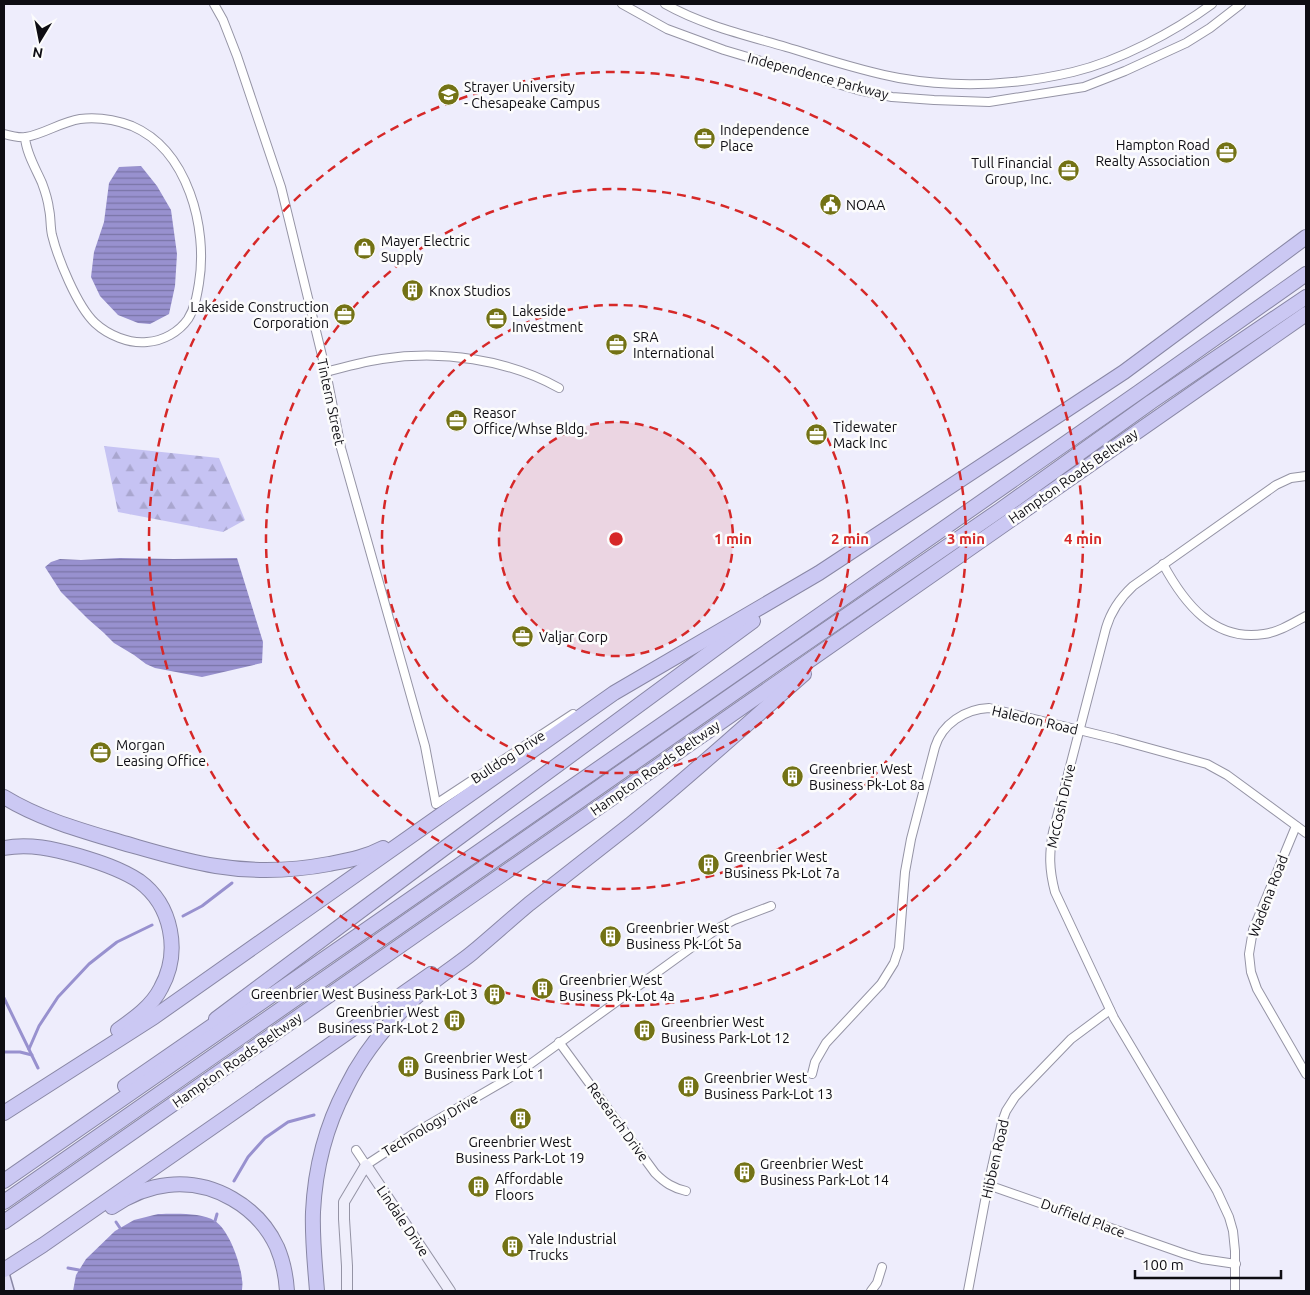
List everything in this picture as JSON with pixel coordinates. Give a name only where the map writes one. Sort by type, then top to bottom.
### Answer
[{"type":"highway","points":[[164,1059],[450,844],[819,573],[1124,372],[1306,237]]},
{"type":"highway","points":[[4,1170],[1228,324],[1306,267]]},
{"type":"highway","points":[[4,1181],[788,637],[1306,274]]},
{"type":"highway","points":[[4,1202],[1000,510],[1151,402],[1306,297]]},
{"type":"highway","name":"Hampton Roads Beltway","points":[[4,1222],[1306,314]]},
{"type":"highway","points":[[4,1113],[154,1017],[614,693],[819,573]]},
{"type":"highway","points":[[4,1270],[227,1117],[529,904],[664,797],[855,629]]},
{"type":"highway","points":[[4,797],[45,818],[84,831],[193,862],[240,869],[292,869],[320,866],[362,857],[376,852],[435,820]]},
{"type":"highway","points":[[4,848],[31,846],[51,849],[91,860],[127,873],[150,891],[164,912],[168,922],[172,954],[166,976],[158,993],[141,1013],[67,1072]]},
{"type":"highway","points":[[316,1291],[313,1234],[315,1190],[324,1144],[346,1088],[380,1034],[406,1005],[434,981],[470,955],[529,904]]},
{"type":"highway","points":[[43,1245],[138,1193],[167,1185],[198,1186],[215,1190],[230,1197],[254,1214],[264,1226],[277,1248],[282,1261],[287,1291]]},
{"type":"main road","points":[[4,1277],[8,1291]]},
{"type":"street","name":"Tintern Street","points":[[214,4],[223,20],[237,56],[278,179],[326,372],[341,448],[425,746],[436,804]]},
{"type":"street","name":"Independence Parkway","points":[[622,4],[667,29],[724,50],[858,90],[900,97],[989,102],[1084,87],[1125,71],[1186,43],[1210,28],[1241,4]]},
{"type":"street","name":"Independence Parkway","points":[[665,4],[717,27],[852,67],[902,78],[937,82],[984,83],[1055,75],[1113,59],[1165,34],[1212,4]]},
{"type":"street","points":[[4,134],[25,137],[79,119],[114,121],[132,126],[147,135],[173,160],[193,204],[199,226],[201,249],[201,272],[194,308],[178,330],[154,342],[140,343],[124,340],[108,333],[95,323],[84,310],[58,255],[43,186],[27,150],[25,137]]},
{"type":"street","points":[[326,372],[387,358],[446,356],[505,367],[539,378],[559,388]]},
{"type":"street","name":"McCosh Drive","points":[[1235,1291],[1236,1264],[1229,1217],[1217,1191],[1150,1081],[1110,1010],[1055,892],[1051,876],[1050,848],[1078,731],[1109,618],[1123,596],[1133,586],[1163,564],[1276,485],[1291,478],[1306,476]]},
{"type":"street","points":[[1163,564],[1186,600],[1197,613],[1219,628],[1239,634],[1265,634],[1282,629],[1306,616]]},
{"type":"street","name":"Haledon Road","points":[[812,1074],[815,1062],[826,1043],[881,984],[894,963],[899,948],[905,872],[911,839],[935,747],[941,733],[960,716],[984,708],[1116,739],[1207,764],[1227,775],[1306,834]]},
{"type":"street","name":"Bulldog Drive","points":[[436,804],[580,709]]},
{"type":"street","name":"Wadena Road","points":[[1296,826],[1253,930],[1249,954],[1251,972],[1257,989],[1306,1074]]},
{"type":"street","name":"Technology Drive","points":[[366,1165],[418,1131],[518,1073],[717,929],[734,920],[771,906]]},
{"type":"street","name":"Hibben Road","points":[[968,1291],[988,1185],[1006,1111],[1014,1097],[1071,1039],[1110,1010]]},
{"type":"street","name":"Research Drive","points":[[560,1042],[655,1174],[666,1184],[686,1191]]},
{"type":"street","name":"Lindale Drive","points":[[356,1150],[450,1291]]},
{"type":"street","points":[[347,1291],[344,1202],[366,1165]]},
{"type":"street","name":"Duffield Place","points":[[988,1185],[1185,1254],[1202,1259],[1236,1264]]},
{"type":"street","points":[[871,1291],[877,1283],[882,1266]]},
{"type":"green space","points":[[104,446],[219,458],[245,520],[223,532],[118,512]]},
{"type":"shaded area","points":[[141,166],[157,186],[171,210],[177,254],[175,286],[169,314],[150,324],[138,323],[118,315],[100,296],[91,277],[94,252],[104,222],[109,183],[119,167]]},
{"type":"shaded area","points":[[237,558],[263,642],[262,663],[202,677],[155,668],[114,643],[61,592],[45,567],[51,562],[60,559]]},
{"type":"shaded area","points":[[158,1214],[202,1216],[220,1225],[237,1257],[241,1273],[242,1291],[73,1291],[76,1275],[86,1259],[115,1231],[134,1220]]},
{"type":"waterway","points":[[183,916],[202,906],[232,883]]},
{"type":"waterway","points":[[29,1049],[39,1026],[58,997],[89,964],[117,942],[152,925]]},
{"type":"waterway","points":[[4,998],[38,1068]]},
{"type":"waterway","points":[[4,1052],[20,1052],[32,1055]]},
{"type":"waterway","points":[[234,1181],[248,1157],[265,1138],[288,1122],[314,1115]]},
{"type":"waterway","points":[[215,1221],[217,1214]]},
{"type":"waterway","points":[[116,1222],[120,1228]]},
{"type":"waterway","points":[[68,1268],[79,1270]]},
{"type":"place","name":"Strayer University - Chesapeake Campus","points":[[448,95]]},
{"type":"place","name":"Independence Place","points":[[704,138]]},
{"type":"place","name":"Hampton Road Realty Association","points":[[1226,153]]},
{"type":"place","name":"Tull Financial Group, Inc.","points":[[1068,171]]},
{"type":"place","name":"NOAA","points":[[830,205]]},
{"type":"place","name":"Mayer Electric Supply","points":[[365,249]]},
{"type":"place","name":"Knox Studios","points":[[413,291]]},
{"type":"place","name":"Lakeside Construction Corporation","points":[[345,315]]},
{"type":"place","name":"Lakeside Investment","points":[[496,319]]},
{"type":"place","name":"SRA International","points":[[617,345]]},
{"type":"place","name":"Reasor Office/Whse Bldg.","points":[[457,421]]},
{"type":"place","name":"Tidewater Mack Inc","points":[[817,435]]},
{"type":"place","name":"Valjar Corp","points":[[523,637]]},
{"type":"place","name":"Morgan Leasing Office","points":[[100,753]]},
{"type":"place","name":"Greenbrier West Business Pk-Lot 8a","points":[[793,777]]},
{"type":"place","name":"Greenbrier West Business Pk-Lot 7a","points":[[708,865]]},
{"type":"place","name":"Greenbrier West Business Pk-Lot 5a","points":[[610,936]]},
{"type":"place","name":"Greenbrier West Business Pk-Lot 4a","points":[[543,988]]},
{"type":"place","name":"Greenbrier West Business Park-Lot 3","points":[[494,994]]},
{"type":"place","name":"Greenbrier West Business Park-Lot 2","points":[[455,1020]]},
{"type":"place","name":"Greenbrier West Business Park-Lot 12","points":[[645,1030]]},
{"type":"place","name":"Greenbrier West Business Park Lot 1","points":[[408,1066]]},
{"type":"place","name":"Greenbrier West Business Park-Lot 13","points":[[688,1086]]},
{"type":"place","name":"Greenbrier West Business Park-Lot 19","points":[[520,1119]]},
{"type":"place","name":"Greenbrier West Business Park-Lot 14","points":[[744,1172]]},
{"type":"place","name":"Affordable Floors","points":[[479,1187]]},
{"type":"place","name":"Yale Industrial Trucks","points":[[512,1247]]}]
